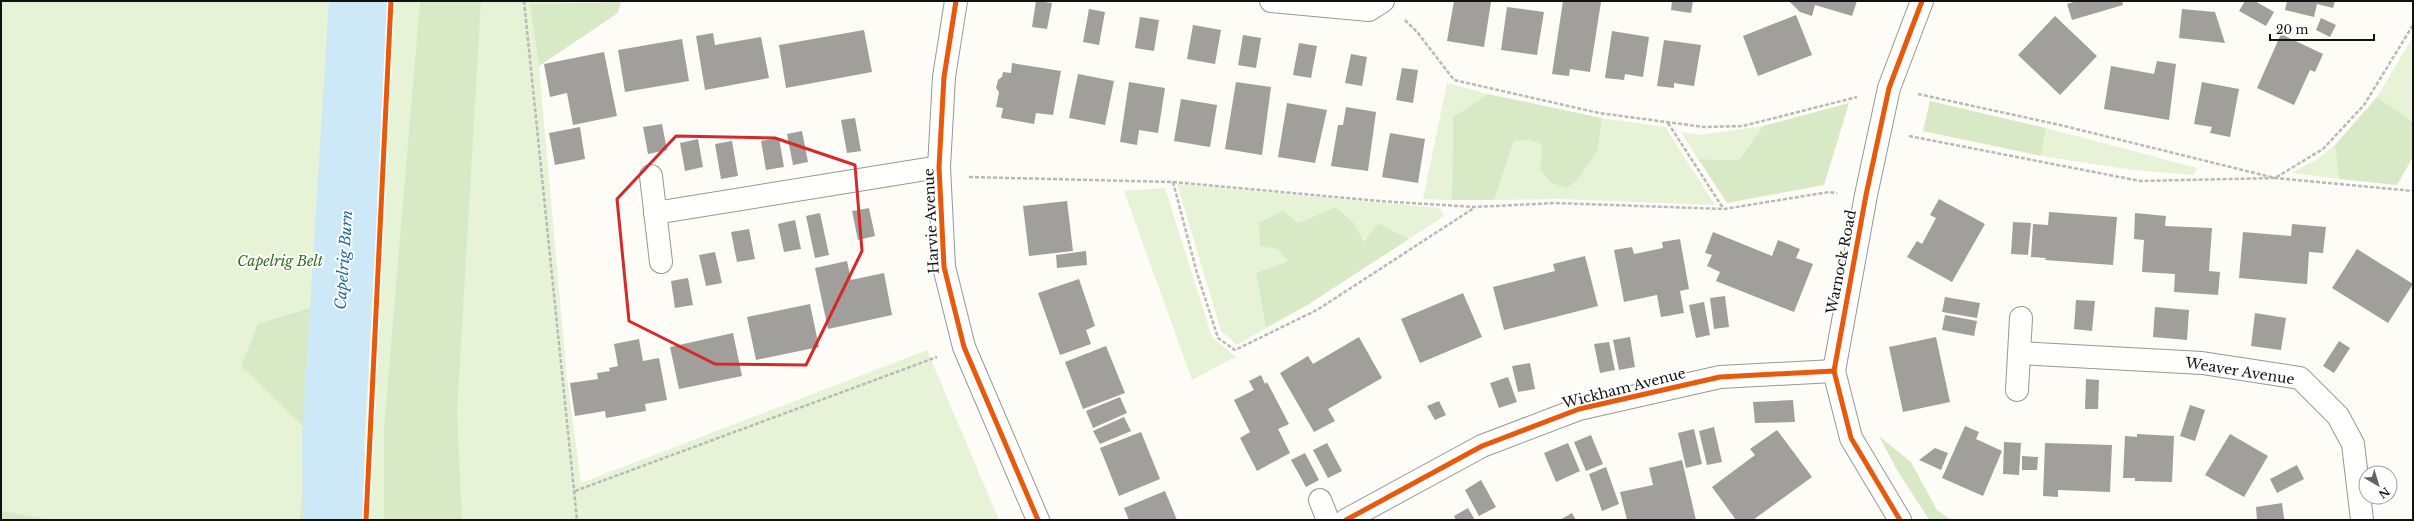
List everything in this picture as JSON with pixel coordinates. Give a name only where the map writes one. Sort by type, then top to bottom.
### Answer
[{"type":"street","name":"Harvie Avenue","points":[[956,1],[944,77],[940,172],[944,267],[964,347],[1038,520]]},
{"type":"street","points":[[1271,1],[1369,10],[1383,1]]},
{"type":"street","name":"Warnock Road","points":[[1900,520],[1851,438],[1834,372],[1866,195],[1889,88],[1922,1]]},
{"type":"street","name":"Harvie Avenue","points":[[655,213],[940,172]]},
{"type":"street","points":[[651,176],[661,262]]},
{"type":"street","points":[[2017,390],[2021,318]]},
{"type":"street","name":"Weaver Avenue","points":[[2020,353],[2202,363],[2300,378],[2338,416],[2353,444],[2362,520]]},
{"type":"street","name":"Wickham Avenue","points":[[1346,520],[1482,446],[1579,409],[1720,377],[1834,372]]},
{"type":"street","points":[[1320,500],[1328,520]]},
{"type":"path","points":[[524,1],[548,248],[577,520]]},
{"type":"path","points":[[1881,130],[2140,181],[2275,178],[2323,148],[2364,105],[2413,25]]},
{"type":"path","points":[[1668,123],[1724,209]]},
{"type":"path","points":[[940,172],[1173,182],[1379,201],[1474,207],[1555,203],[1724,209],[1829,192],[1866,195]]},
{"type":"path","points":[[1173,182],[1197,273],[1218,338],[1235,350],[1317,310],[1474,207]]},
{"type":"path","points":[[575,491],[964,347]]},
{"type":"highlighted area","points":[[676,136],[775,138],[855,165],[862,251],[806,365],[715,364],[629,321],[617,199]]},
{"type":"green space","name":"Capelrig Belt","points":[[1,1],[649,1],[531,4],[539,66],[567,379],[581,483],[927,350],[999,520],[1,520]]},
{"type":"green space","points":[[350,1],[379,1],[372,182],[351,520],[300,520],[307,430],[241,366],[258,324],[317,306]]},
{"type":"green space","points":[[420,1],[481,1],[457,413],[462,520],[384,520],[384,429]]},
{"type":"green space","points":[[621,2],[618,13],[539,66],[530,4]]},
{"type":"green space","points":[[2413,37],[2413,122],[2377,97]]},
{"type":"green space","points":[[1447,83],[1488,94],[1453,117],[1452,200],[1423,199]]},
{"type":"green space","points":[[1488,94],[1602,118],[1598,149],[1578,179],[1567,188],[1552,183],[1540,170],[1542,145],[1530,140],[1514,141],[1494,200],[1452,200],[1453,117]]},
{"type":"green space","points":[[2377,97],[2413,122],[2413,157],[2397,185],[2339,179],[2335,145]]},
{"type":"green space","points":[[1930,101],[2046,128],[2041,156],[1923,131]]},
{"type":"green space","points":[[1849,103],[1824,185],[1727,203],[1698,159],[1739,160],[1763,126]]},
{"type":"green space","points":[[1602,118],[1665,127],[1715,205],[1560,199],[1494,200],[1514,141],[1530,140],[1542,145],[1540,170],[1598,149]]},
{"type":"green space","points":[[1763,126],[1739,160],[1698,159],[1681,132],[1700,135]]},
{"type":"green space","points":[[2046,128],[2197,168],[2194,175],[2133,170],[2041,156]]},
{"type":"green space","points":[[2335,145],[2339,179],[2291,173],[2316,160]]},
{"type":"green space","points":[[1177,184],[1440,208],[1444,216],[1409,239],[1378,223],[1364,242],[1354,223],[1336,207],[1298,223],[1278,249],[1288,261],[1256,273],[1266,328],[1237,345],[1221,331]]},
{"type":"green space","points":[[1165,188],[1212,337],[1237,358],[1231,359],[1192,380],[1124,191]]},
{"type":"green space","points":[[1336,207],[1354,223],[1364,242],[1378,223],[1409,239],[1309,304],[1266,328],[1256,273],[1288,261],[1278,249],[1260,246],[1259,223],[1283,211],[1298,223]]},
{"type":"green space","points":[[1879,436],[1911,462],[1937,510],[1951,520],[1930,520],[1928,518],[1897,470]]},
{"type":"green space","points":[[1,511],[46,519],[289,520],[1,520]]},
{"type":"building","points":[[1036,1],[1052,3],[1047,29],[1032,27]]},
{"type":"building","points":[[1454,1],[1491,2],[1484,47],[1447,41]]},
{"type":"building","points":[[1563,1],[1601,2],[1590,72],[1570,69],[1569,76],[1552,74]]},
{"type":"building","points":[[1672,1],[1693,1],[1691,13],[1671,10]]},
{"type":"building","points":[[1789,1],[1857,1],[1852,16],[1815,5],[1812,16],[1800,12]]},
{"type":"building","points":[[2077,1],[2122,1],[2123,5],[2072,20],[2067,4]]},
{"type":"building","points":[[2245,1],[2255,1],[2274,12],[2266,26],[2239,11]]},
{"type":"building","points":[[2287,1],[2335,1],[2333,8],[2317,4],[2314,17],[2285,10]]},
{"type":"building","points":[[1507,7],[1544,12],[1537,55],[1501,50]]},
{"type":"building","points":[[1089,9],[1105,12],[1099,45],[1083,42]]},
{"type":"building","points":[[2182,9],[2215,12],[2225,43],[2179,38]]},
{"type":"building","points":[[1796,15],[1812,55],[1758,76],[1743,36]]},
{"type":"building","points":[[2055,16],[2097,56],[2060,95],[2018,55]]},
{"type":"building","points":[[1140,17],[1159,20],[1154,51],[1135,48]]},
{"type":"building","points":[[2321,18],[2336,25],[2330,37],[2316,30]]},
{"type":"building","points":[[1193,25],[1221,30],[1215,64],[1187,59]]},
{"type":"building","points":[[864,30],[872,72],[786,88],[779,45]]},
{"type":"building","points":[[1612,31],[1649,37],[1643,77],[1625,74],[1624,80],[1605,78]]},
{"type":"building","points":[[713,33],[715,45],[761,37],[769,78],[705,90],[696,36]]},
{"type":"building","points":[[2281,34],[2323,54],[2315,72],[2310,70],[2294,105],[2257,88]]},
{"type":"building","points":[[1243,35],[1261,38],[1256,68],[1238,65]]},
{"type":"building","points":[[682,39],[689,81],[625,92],[618,50]]},
{"type":"building","points":[[1664,40],[1701,45],[1694,86],[1674,83],[1674,88],[1657,86]]},
{"type":"building","points":[[1299,43],[1317,46],[1311,78],[1293,75]]},
{"type":"building","points":[[604,52],[617,116],[573,125],[567,93],[550,97],[544,64]]},
{"type":"building","points":[[1351,54],[1367,57],[1362,86],[1345,83]]},
{"type":"building","points":[[2157,61],[2176,64],[2169,120],[2104,109],[2111,66],[2154,74]]},
{"type":"building","points":[[1012,63],[1061,71],[1053,115],[1036,113],[1034,124],[1001,118],[1003,108],[996,107],[999,92],[996,88],[998,80],[1002,77],[1003,72],[1011,73]]},
{"type":"building","points":[[1402,68],[1418,70],[1413,103],[1396,100]]},
{"type":"building","points":[[1078,74],[1114,81],[1105,125],[1069,118]]},
{"type":"building","points":[[1129,82],[1165,88],[1158,133],[1139,130],[1137,145],[1120,142]]},
{"type":"building","points":[[1236,82],[1271,87],[1262,155],[1225,149]]},
{"type":"building","points":[[2202,82],[2239,89],[2230,137],[2210,133],[2212,127],[2194,124]]},
{"type":"building","points":[[1181,99],[1217,105],[1210,147],[1174,141]]},
{"type":"building","points":[[1287,103],[1327,110],[1315,163],[1278,157]]},
{"type":"building","points":[[1346,107],[1376,112],[1368,171],[1331,166],[1338,125],[1343,125]]},
{"type":"building","points":[[855,118],[861,151],[847,153],[841,120]]},
{"type":"building","points":[[662,124],[667,150],[648,154],[643,127]]},
{"type":"building","points":[[580,127],[585,159],[555,165],[549,133]]},
{"type":"building","points":[[802,131],[808,162],[793,165],[787,134]]},
{"type":"building","points":[[1390,133],[1425,139],[1418,183],[1382,177]]},
{"type":"building","points":[[779,138],[784,167],[766,170],[761,141]]},
{"type":"building","points":[[698,139],[703,167],[685,171],[680,143]]},
{"type":"building","points":[[732,141],[738,176],[721,179],[715,144]]},
{"type":"building","points":[[1939,199],[1985,224],[1952,282],[1907,257],[1917,241],[1922,244],[1936,218],[1930,215]]},
{"type":"building","points":[[1067,201],[1073,251],[1029,256],[1023,206]]},
{"type":"building","points":[[869,208],[875,236],[858,240],[852,211]]},
{"type":"building","points":[[2049,212],[2117,217],[2113,265],[2045,260],[2046,258],[2031,257],[2033,224],[2048,225]]},
{"type":"building","points":[[820,213],[829,255],[815,258],[806,216]]},
{"type":"building","points":[[2135,213],[2166,216],[2165,226],[2212,228],[2209,271],[2220,272],[2218,295],[2174,292],[2175,274],[2142,272],[2144,240],[2134,239]]},
{"type":"building","points":[[795,220],[801,249],[784,252],[778,224]]},
{"type":"building","points":[[2013,222],[2031,223],[2028,255],[2011,254]]},
{"type":"building","points":[[2292,224],[2326,227],[2323,253],[2309,252],[2307,284],[2239,278],[2243,232],[2291,236]]},
{"type":"building","points":[[749,229],[755,259],[737,262],[731,232]]},
{"type":"building","points":[[1713,232],[1772,256],[1778,240],[1800,249],[1796,258],[1813,264],[1794,312],[1716,281],[1720,272],[1707,266],[1712,255],[1705,253]]},
{"type":"building","points":[[1680,239],[1689,289],[1680,291],[1684,313],[1661,317],[1657,295],[1624,302],[1614,250],[1632,247],[1634,254],[1663,248],[1662,242]]},
{"type":"building","points":[[2357,249],[2413,284],[2388,323],[2332,288]]},
{"type":"building","points":[[1086,251],[1087,265],[1057,268],[1056,255]]},
{"type":"building","points":[[715,252],[722,283],[706,286],[699,255]]},
{"type":"building","points":[[1585,256],[1598,306],[1504,330],[1493,287],[1555,271],[1553,264]]},
{"type":"building","points":[[847,261],[851,280],[884,273],[892,315],[828,329],[815,268]]},
{"type":"building","points":[[688,278],[693,305],[675,308],[671,281]]},
{"type":"building","points":[[1079,279],[1095,326],[1086,330],[1091,344],[1060,355],[1038,293]]},
{"type":"building","points":[[1463,293],[1482,337],[1420,363],[1401,319]]},
{"type":"building","points":[[1725,296],[1729,327],[1714,329],[1710,298]]},
{"type":"building","points":[[1945,297],[1980,303],[1977,318],[1942,312]]},
{"type":"building","points":[[2076,300],[2095,301],[2092,331],[2074,329]]},
{"type":"building","points":[[1704,302],[1710,335],[1696,338],[1689,305]]},
{"type":"building","points":[[810,304],[819,347],[756,360],[747,317]]},
{"type":"building","points":[[2155,307],[2189,310],[2187,340],[2153,337]]},
{"type":"building","points":[[2255,313],[2286,318],[2281,350],[2251,346]]},
{"type":"building","points":[[1945,315],[1977,321],[1974,336],[1942,330]]},
{"type":"building","points":[[733,333],[742,376],[679,389],[670,347]]},
{"type":"building","points":[[1359,337],[1382,378],[1328,409],[1335,421],[1314,432],[1280,373],[1308,356],[1313,364]]},
{"type":"building","points":[[1630,337],[1635,367],[1619,370],[1613,340]]},
{"type":"building","points":[[1936,337],[1950,402],[1903,412],[1889,347]]},
{"type":"building","points":[[639,339],[643,361],[659,358],[667,400],[645,404],[646,411],[606,418],[605,411],[575,416],[570,383],[598,379],[597,373],[610,371],[609,368],[618,366],[614,344]]},
{"type":"building","points":[[2339,341],[2350,348],[2334,373],[2323,366]]},
{"type":"building","points":[[1609,342],[1615,370],[1600,373],[1594,344]]},
{"type":"building","points":[[1106,346],[1125,393],[1083,409],[1065,362]]},
{"type":"building","points":[[1530,363],[1535,389],[1518,392],[1512,366]]},
{"type":"building","points":[[1261,375],[1265,384],[1267,382],[1289,424],[1278,429],[1290,453],[1257,471],[1240,438],[1250,432],[1234,400],[1254,390],[1249,381]]},
{"type":"building","points":[[1508,377],[1517,402],[1499,408],[1490,383]]},
{"type":"building","points":[[2086,379],[2099,380],[2098,409],[2085,409]]},
{"type":"building","points":[[1120,397],[1127,413],[1093,428],[1086,411]]},
{"type":"building","points":[[1793,400],[1795,422],[1755,423],[1753,402]]},
{"type":"building","points":[[1439,401],[1446,415],[1435,420],[1427,406]]},
{"type":"building","points":[[2190,405],[2205,410],[2195,441],[2180,436]]},
{"type":"building","points":[[1124,417],[1131,431],[1100,444],[1093,431]]},
{"type":"building","points":[[1965,426],[1979,432],[1976,439],[2002,451],[1983,496],[1942,478]]},
{"type":"building","points":[[1714,427],[1722,462],[1707,465],[1699,431]]},
{"type":"building","points":[[1694,429],[1702,464],[1686,468],[1678,433]]},
{"type":"building","points":[[1777,430],[1812,477],[1753,520],[1736,520],[1712,487],[1755,455],[1750,449]]},
{"type":"building","points":[[1141,432],[1160,479],[1119,496],[1100,448]]},
{"type":"building","points":[[2137,434],[2174,436],[2172,482],[2135,481],[2135,478],[2123,478],[2125,436],[2137,437]]},
{"type":"building","points":[[2230,434],[2268,456],[2244,497],[2205,475]]},
{"type":"building","points":[[1591,435],[1603,464],[1586,471],[1574,442]]},
{"type":"building","points":[[2004,442],[2021,443],[2019,475],[2003,474]]},
{"type":"building","points":[[1327,443],[1342,471],[1328,478],[1313,450]]},
{"type":"building","points":[[1568,443],[1580,471],[1556,482],[1544,453]]},
{"type":"building","points":[[2045,443],[2112,445],[2110,492],[2058,490],[2058,497],[2043,496]]},
{"type":"building","points":[[1935,448],[1948,453],[1941,470],[1919,460]]},
{"type":"building","points":[[1305,453],[1319,480],[1306,487],[1291,460]]},
{"type":"building","points":[[2022,456],[2038,457],[2037,470],[2022,470]]},
{"type":"building","points":[[1682,460],[1696,520],[1627,520],[1620,492],[1653,485],[1649,468]]},
{"type":"building","points":[[2297,465],[2304,479],[2277,493],[2270,479]]},
{"type":"building","points":[[1606,467],[1619,504],[1602,511],[1589,474]]},
{"type":"building","points":[[1481,480],[1496,507],[1479,516],[1465,490]]},
{"type":"building","points":[[1165,491],[1177,520],[1129,520],[1124,508]]},
{"type":"building","points":[[2282,503],[2284,518],[2286,520],[2257,520],[2256,507]]},
{"type":"building","points":[[1468,508],[1475,520],[1456,520],[1454,516]]},
{"type":"building","points":[[1572,513],[1576,520],[1560,520]]},
{"type":"waterway","name":"Capelrig Burn","points":[[334,520],[333,439],[360,1]]},
{"type":"cycle path","points":[[366,520],[391,1]]},
{"type":"cycle path","points":[[956,1],[944,77],[939,167],[944,267],[964,347],[1038,520]]},
{"type":"cycle path","points":[[1900,520],[1851,438],[1834,371],[1866,195],[1889,88],[1922,1]]},
{"type":"cycle path","points":[[1346,520],[1482,446],[1579,409],[1720,377],[1834,371]]}]
